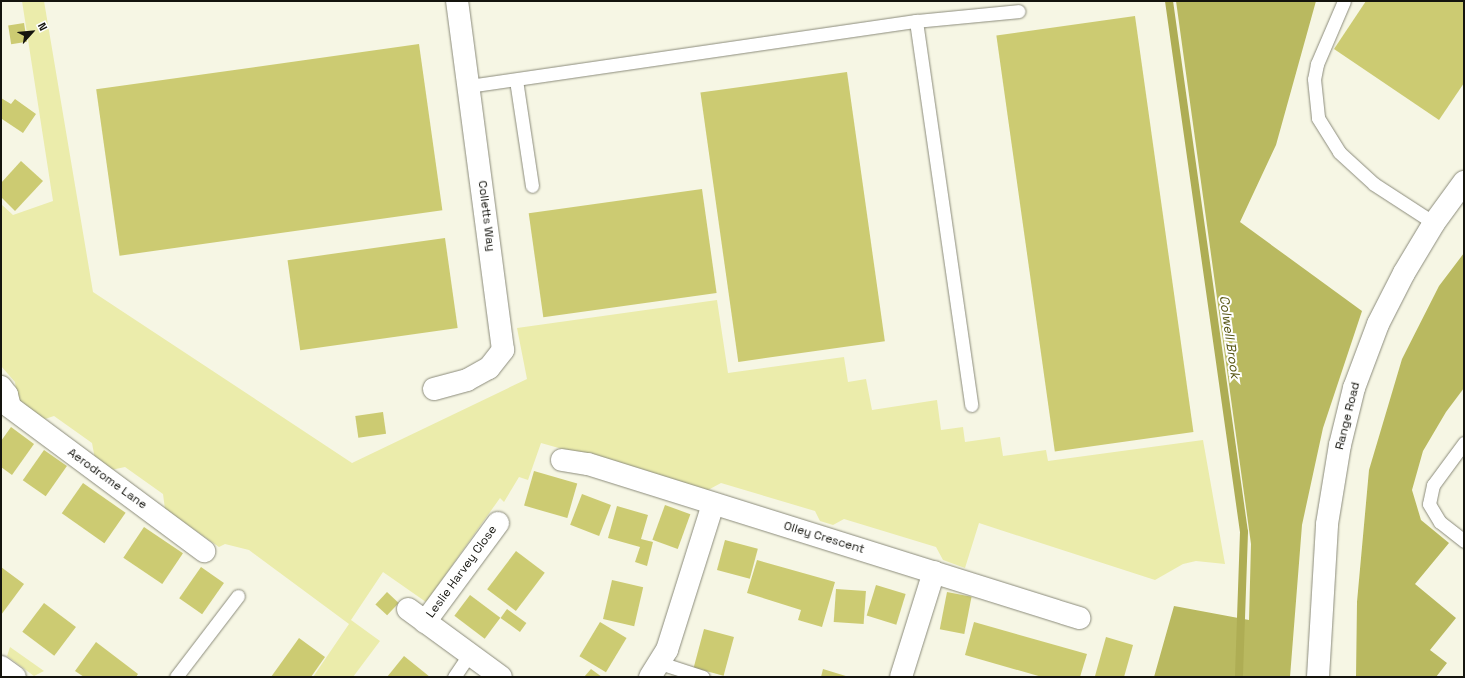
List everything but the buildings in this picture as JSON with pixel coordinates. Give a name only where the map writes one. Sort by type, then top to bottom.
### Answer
[{"type":"street","name":"Colletts Way","points":[[434,389],[467,380],[489,368],[503,350],[457,1]]},
{"type":"street","name":"Range Road","points":[[1318,677],[1327,524],[1340,445],[1354,388],[1378,324],[1434,223],[1464,182]]},
{"type":"street","name":"Aerodrome Lane","points":[[1,388],[7,395],[5,413],[204,552]]},
{"type":"street","name":"Olley Crescent","points":[[562,460],[588,464],[1079,618]]},
{"type":"street","points":[[655,670],[673,635],[713,504]]},
{"type":"street","name":"Leslie Harvey Close","points":[[425,622],[498,523]]},
{"type":"street","points":[[901,677],[934,572]]},
{"type":"street","name":"Leslie Harvey Close","points":[[408,609],[501,677]]},
{"type":"street","points":[[1,667],[15,677]]},
{"type":"lane","points":[[1344,1],[1317,64],[1314,79],[1318,118],[1325,133],[1345,158],[1374,184],[1434,223]]},
{"type":"lane","points":[[469,86],[916,21],[1019,11]]},
{"type":"lane","points":[[916,21],[971,405]]},
{"type":"lane","points":[[516,80],[532,186]]},
{"type":"lane","points":[[1464,443],[1433,485],[1429,504],[1440,522],[1464,541]]},
{"type":"lane","points":[[176,677],[238,596]]},
{"type":"lane","points":[[454,677],[469,655]]},
{"type":"lane","points":[[655,670],[703,677]]},
{"type":"green space","points":[[22,1],[44,1],[93,292],[352,463],[527,379],[517,328],[717,300],[728,373],[844,357],[848,382],[866,379],[872,410],[937,400],[941,430],[963,427],[965,442],[1000,437],[1003,456],[1046,450],[1048,461],[1203,440],[1225,564],[1196,561],[1183,564],[1155,580],[979,523],[965,568],[943,560],[936,547],[844,519],[833,525],[820,521],[815,511],[721,483],[708,490],[541,443],[528,480],[519,477],[504,502],[500,498],[426,602],[383,572],[351,620],[380,641],[353,677],[313,677],[349,624],[249,550],[225,544],[219,547],[165,509],[163,494],[125,467],[111,470],[95,459],[92,443],[54,416],[42,420],[18,403],[15,382],[1,366],[1,204],[13,215],[53,201]]},
{"type":"green space","points":[[10,647],[44,671],[34,676],[7,656]]},
{"type":"shaded area","points":[[1176,1],[1316,1],[1276,145],[1240,222],[1362,311],[1323,428],[1302,525],[1290,677],[1154,677],[1174,606],[1249,620],[1251,544]]},
{"type":"shaded area","points":[[1464,253],[1464,388],[1446,412],[1423,451],[1412,490],[1421,520],[1449,543],[1415,584],[1456,618],[1430,650],[1447,663],[1436,677],[1356,677],[1357,602],[1369,470],[1402,359],[1439,286]]},
{"type":"waterway","name":"Colwell Brook","points":[[1169,1],[1244,532],[1239,677]]}]
